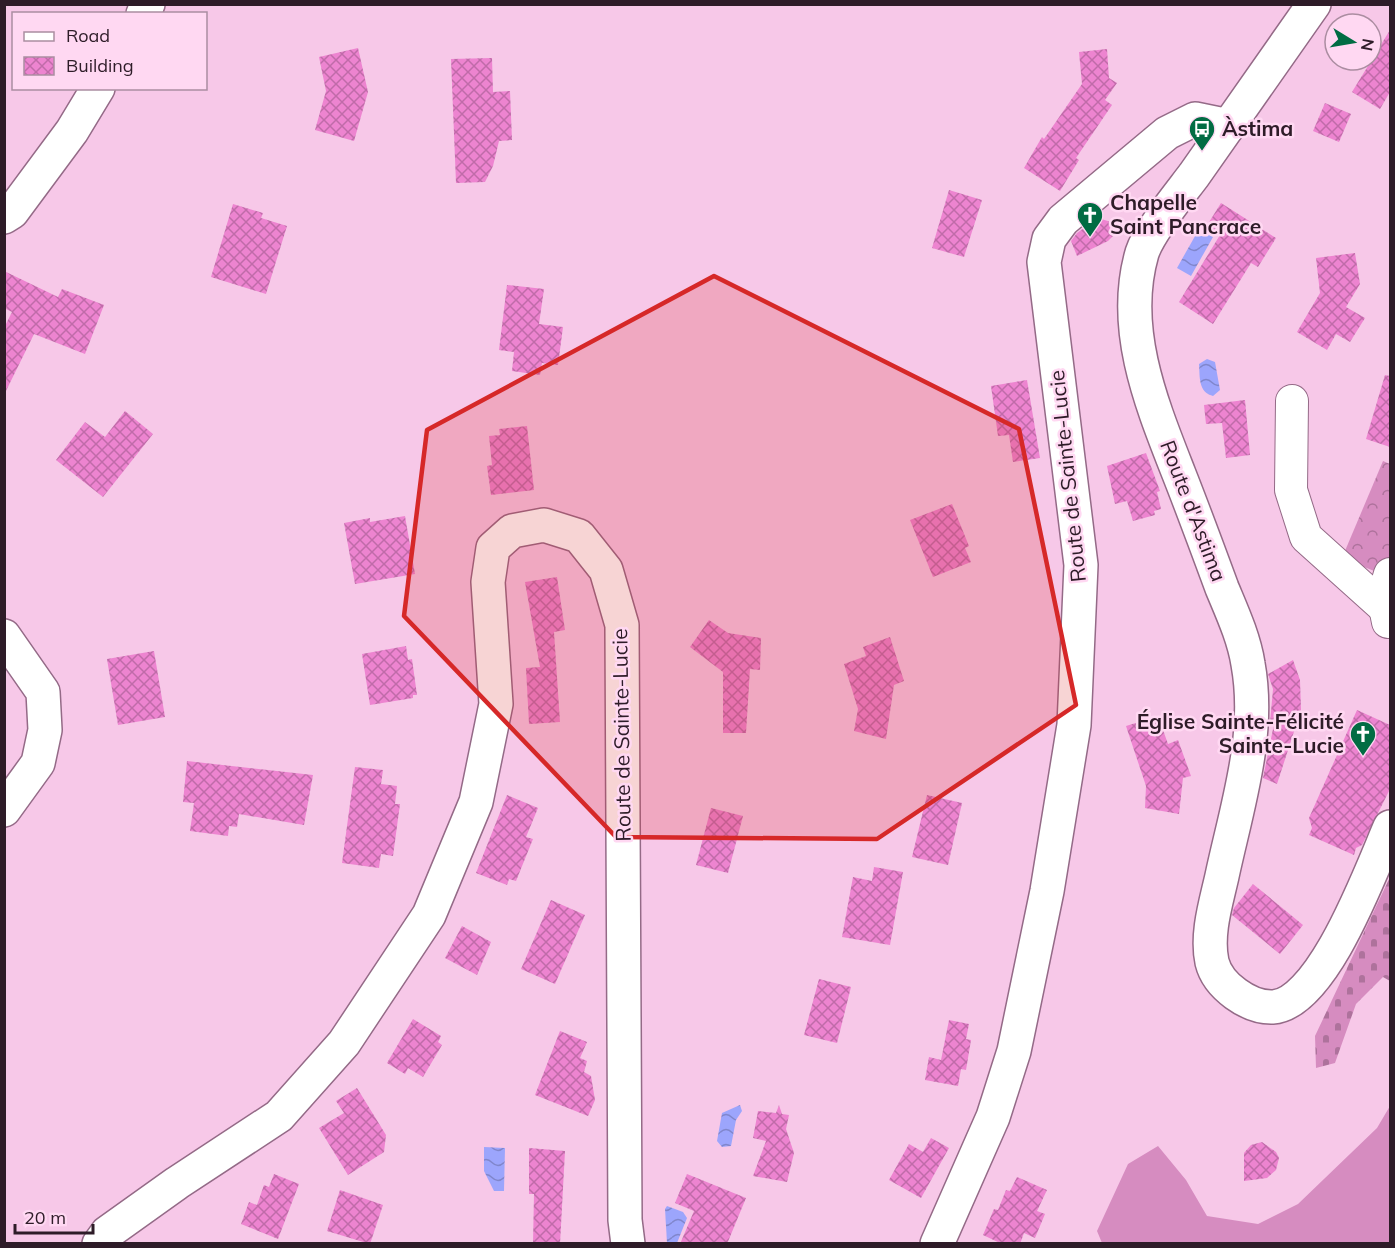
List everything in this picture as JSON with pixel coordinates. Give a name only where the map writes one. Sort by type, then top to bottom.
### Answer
[{"type":"street","name":"Route d'Astima","points":[[1314,4],[1165,214],[1143,251],[1136,301],[1137,338],[1146,386],[1233,615],[1248,662],[1254,713],[1249,754],[1211,931],[1213,963],[1219,978],[1229,989],[1258,1006],[1277,1007],[1295,999],[1316,979],[1359,902],[1390,827]]},
{"type":"street","points":[[4,217],[12,212],[72,131],[97,90]]},
{"type":"street","name":"Route de Sainte-Lucie","points":[[937,1244],[993,1117],[1014,1051],[1047,891],[1074,725],[1081,565],[1044,262],[1049,239],[1063,220],[1167,132],[1195,119],[1229,126]]},
{"type":"street","points":[[1292,401],[1292,490],[1306,537],[1388,618]]},
{"type":"street","name":"Route de Sainte-Lucie","points":[[99,1244],[107,1233],[177,1183],[279,1116],[344,1043],[429,915],[476,802],[496,704],[488,582],[493,548],[512,531],[544,525],[579,536],[606,570],[622,625],[625,1220],[628,1244]]},
{"type":"street","points":[[1388,618],[1383,597],[1390,574]]},
{"type":"street","points":[[4,636],[43,692],[45,730],[38,763],[4,810]]},
{"type":"highlighted area","points":[[714,276],[1019,429],[1076,705],[877,839],[616,837],[404,616],[427,430]]},
{"type":"green space","points":[[1383,461],[1390,464],[1390,559],[1384,575],[1342,558]]},
{"type":"green space","points":[[1390,877],[1390,981],[1383,977],[1356,1004],[1335,1063],[1316,1068],[1315,1036]]},
{"type":"green space","points":[[1390,1106],[1390,1243],[1102,1243],[1097,1231],[1128,1164],[1158,1146],[1186,1180],[1207,1216],[1258,1224],[1298,1204],[1377,1128]]},
{"type":"water","points":[[1199,229],[1213,237],[1191,276],[1177,268]]},
{"type":"water","points":[[1207,359],[1215,362],[1220,390],[1213,396],[1202,388],[1200,379],[1199,364]]},
{"type":"water","points":[[740,1105],[742,1111],[736,1120],[731,1146],[722,1147],[717,1141],[722,1113]]},
{"type":"water","points":[[484,1147],[505,1148],[504,1191],[494,1191],[484,1171]]},
{"type":"water","points":[[667,1206],[683,1212],[687,1218],[677,1243],[667,1243],[665,1209]]},
{"type":"building","points":[[1390,30],[1390,92],[1380,109],[1352,92],[1364,72],[1383,72],[1383,41]]},
{"type":"building","points":[[358,48],[368,92],[354,141],[315,130],[326,91],[319,57]]},
{"type":"building","points":[[1107,49],[1109,78],[1117,83],[1105,100],[1112,105],[1076,158],[1079,160],[1060,191],[1024,168],[1042,137],[1044,139],[1082,84],[1079,52]]},
{"type":"building","points":[[492,58],[493,92],[510,91],[512,140],[499,141],[493,166],[485,182],[456,183],[451,59]]},
{"type":"building","points":[[1325,103],[1351,114],[1339,142],[1313,131]]},
{"type":"building","points":[[949,190],[982,200],[964,257],[932,248]]},
{"type":"building","points":[[1221,203],[1276,238],[1258,267],[1251,263],[1213,324],[1179,302],[1220,235],[1206,227]]},
{"type":"building","points":[[233,204],[263,213],[261,218],[287,226],[266,294],[211,277]]},
{"type":"building","name":"Chapelle Saint Pancrace","points":[[1098,218],[1111,222],[1113,236],[1108,241],[1077,256],[1071,241],[1077,233]]},
{"type":"building","points":[[1355,253],[1360,284],[1346,307],[1365,318],[1350,342],[1336,334],[1327,350],[1297,332],[1320,293],[1316,258]]},
{"type":"building","points":[[4,271],[58,297],[62,289],[104,305],[85,354],[34,334],[4,395],[4,328],[12,312],[4,308]]},
{"type":"building","points":[[507,285],[544,289],[539,324],[563,327],[558,365],[542,363],[540,375],[512,371],[514,352],[499,350]]},
{"type":"building","points":[[1385,375],[1390,376],[1390,447],[1366,439]]},
{"type":"building","points":[[1027,380],[1040,458],[1013,462],[1009,435],[998,436],[991,386]]},
{"type":"building","points":[[1245,400],[1250,455],[1226,458],[1222,423],[1206,424],[1204,405]]},
{"type":"building","points":[[125,411],[153,434],[103,497],[56,460],[85,422],[105,437]]},
{"type":"building","points":[[527,426],[534,490],[491,495],[487,466],[492,465],[489,436],[500,435],[499,429]]},
{"type":"building","points":[[1146,453],[1160,491],[1157,492],[1161,509],[1154,511],[1155,515],[1133,521],[1127,501],[1115,504],[1107,466]]},
{"type":"building","points":[[952,504],[969,546],[965,548],[971,562],[933,577],[910,520]]},
{"type":"building","points":[[405,516],[415,574],[355,584],[344,523],[370,518],[370,522]]},
{"type":"building","points":[[557,577],[565,630],[554,632],[560,722],[529,724],[526,668],[540,667],[525,582]]},
{"type":"building","points":[[709,620],[728,633],[761,638],[760,670],[750,669],[746,733],[723,733],[723,672],[690,647]]},
{"type":"building","points":[[890,637],[904,681],[894,685],[886,739],[854,731],[858,709],[844,664],[866,656],[863,647]]},
{"type":"building","points":[[406,646],[408,660],[412,659],[417,695],[413,695],[413,698],[370,705],[362,654]]},
{"type":"building","points":[[154,651],[165,717],[118,725],[107,659]]},
{"type":"building","points":[[1293,660],[1300,680],[1301,710],[1277,784],[1263,778],[1274,724],[1270,723],[1273,689],[1268,674]]},
{"type":"building","name":"Église Sainte-Félicité Sainte-Lucie","points":[[1357,710],[1390,725],[1390,789],[1362,845],[1356,848],[1354,855],[1309,835],[1312,828],[1309,818]]},
{"type":"building","points":[[1158,716],[1168,744],[1178,740],[1191,776],[1183,778],[1179,814],[1145,808],[1146,786],[1126,726]]},
{"type":"building","points":[[187,761],[313,775],[304,825],[239,814],[237,827],[229,826],[228,836],[190,831],[194,803],[183,802]]},
{"type":"building","points":[[355,767],[383,770],[381,784],[397,786],[395,804],[400,804],[393,856],[381,854],[379,868],[342,863]]},
{"type":"building","points":[[507,795],[538,808],[526,837],[533,839],[516,881],[509,879],[507,885],[476,873]]},
{"type":"building","points":[[927,795],[962,803],[948,865],[912,857]]},
{"type":"building","points":[[711,808],[743,816],[728,873],[696,865]]},
{"type":"building","points":[[874,867],[903,872],[890,945],[842,937],[853,877],[872,881]]},
{"type":"building","points":[[1253,884],[1303,925],[1280,954],[1232,915],[1234,908]]},
{"type":"building","points":[[551,900],[585,915],[555,984],[521,969]]},
{"type":"building","points":[[462,926],[491,942],[477,975],[445,958]]},
{"type":"building","points":[[819,979],[851,987],[837,1043],[804,1035]]},
{"type":"building","points":[[413,1019],[441,1036],[438,1042],[442,1045],[423,1077],[408,1068],[405,1074],[387,1063]]},
{"type":"building","points":[[949,1020],[969,1024],[966,1039],[971,1040],[966,1070],[961,1069],[958,1086],[925,1080],[929,1057],[941,1060]]},
{"type":"building","points":[[560,1031],[587,1042],[580,1058],[587,1061],[584,1072],[591,1076],[595,1100],[588,1116],[535,1095]]},
{"type":"building","points":[[357,1088],[386,1135],[384,1152],[348,1175],[319,1128],[344,1113],[336,1101]]},
{"type":"building","points":[[779,1105],[782,1114],[789,1115],[786,1129],[794,1153],[787,1182],[753,1176],[766,1141],[753,1138],[758,1111],[776,1113]]},
{"type":"building","points":[[931,1138],[949,1148],[921,1198],[889,1180],[909,1144],[923,1152]]},
{"type":"building","points":[[1262,1142],[1276,1152],[1279,1158],[1276,1170],[1267,1178],[1244,1181],[1244,1153],[1251,1145]]},
{"type":"building","points":[[529,1148],[565,1151],[560,1244],[533,1244],[534,1194],[529,1194]]},
{"type":"building","points":[[274,1174],[299,1184],[278,1239],[241,1224],[249,1202],[257,1205],[264,1185],[269,1187]]},
{"type":"building","points":[[687,1174],[746,1198],[727,1244],[680,1244],[694,1211],[675,1203]]},
{"type":"building","points":[[1017,1177],[1047,1190],[1037,1211],[1045,1214],[1035,1238],[1024,1233],[1020,1244],[1002,1244],[983,1235],[994,1209],[998,1210],[1006,1190],[1010,1191]]},
{"type":"building","points":[[340,1190],[383,1205],[370,1244],[327,1231]]},
{"type":"place","name":"Àstima","points":[[1202,152]]},
{"type":"place","name":"Chapelle Saint Pancrace","points":[[1090,238]]},
{"type":"place","name":"Église Sainte-Félicité Sainte-Lucie","points":[[1363,757]]}]
